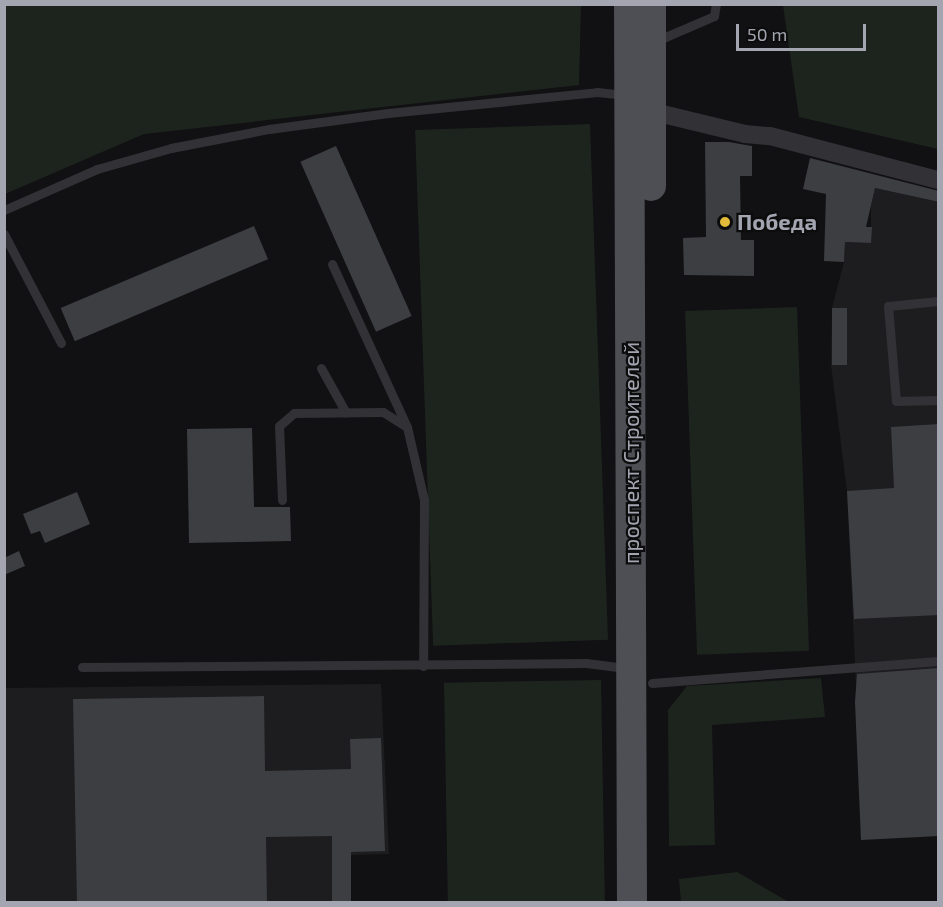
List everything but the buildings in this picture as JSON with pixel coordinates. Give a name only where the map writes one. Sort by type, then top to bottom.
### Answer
[{"type":"main road","name":"проспект Строителей","points":[[629,4],[643,100]]},
{"type":"main road","name":"проспект Строителей","points":[[632,903],[642,676],[643,100],[651,43],[651,4]]},
{"type":"main road","name":"проспект Строителей","points":[[642,676],[652,903]]},
{"type":"street","points":[[643,100],[745,134],[770,136],[939,180]]},
{"type":"lane","points":[[651,43],[714,16],[716,4]]},
{"type":"lane","points":[[4,210],[97,169],[171,148],[269,129],[597,92],[643,100]]},
{"type":"lane","points":[[4,234],[61,343]]},
{"type":"lane","points":[[332,264],[407,427],[424,500],[423,666]]},
{"type":"lane","points":[[939,301],[888,306],[896,400],[939,400]]},
{"type":"lane","points":[[321,368],[346,412]]},
{"type":"lane","points":[[282,500],[279,426],[294,413],[383,412],[407,427]]},
{"type":"lane","points":[[82,667],[586,663],[642,676],[939,661]]},
{"type":"shaded area","points":[[5,4],[581,5],[579,85],[144,134],[5,194]]},
{"type":"shaded area","points":[[783,5],[938,5],[938,149],[799,117]]},
{"type":"shaded area","points":[[590,124],[608,640],[433,646],[415,130]]},
{"type":"shaded area","points":[[875,188],[938,202],[938,694],[856,686],[847,491],[831,365],[832,308],[844,262],[845,242],[871,243],[871,205]]},
{"type":"shaded area","points":[[797,307],[809,651],[697,655],[685,311]]},
{"type":"shaded area","points":[[821,678],[825,717],[712,725],[715,845],[669,846],[668,710],[687,686]]},
{"type":"shaded area","points":[[601,680],[605,902],[448,902],[444,683]]},
{"type":"shaded area","points":[[381,684],[389,854],[351,855],[351,902],[5,902],[4,688]]},
{"type":"shaded area","points":[[737,872],[789,902],[681,902],[679,879]]},
{"type":"place","name":"Победа","points":[[725,222]]}]
